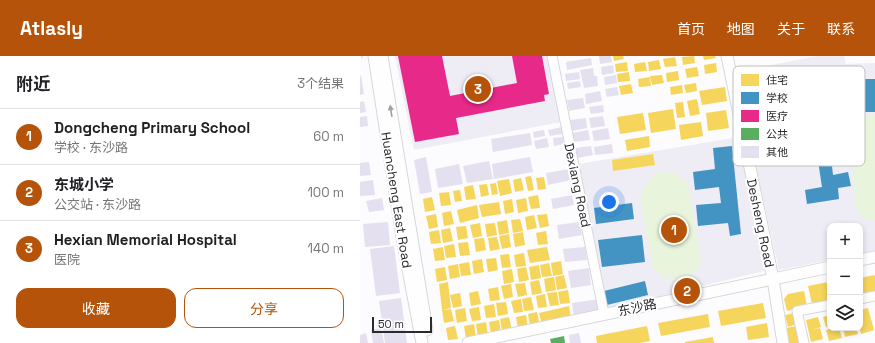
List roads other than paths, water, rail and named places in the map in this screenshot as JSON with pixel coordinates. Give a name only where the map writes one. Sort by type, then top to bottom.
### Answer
[{"type":"street","name":"Huancheng East Road","points":[[374,56],[403,243],[422,343]]},
{"type":"street","name":"Huancheng East Road","points":[[382,56],[429,343]]},
{"type":"street","name":"Dexiang Road","points":[[552,56],[604,314]]},
{"type":"street","name":"Desheng Road","points":[[727,56],[733,85]]},
{"type":"street","name":"Desheng Road","points":[[750,166],[773,279],[784,343]]},
{"type":"street","points":[[863,259],[875,257]]},
{"type":"street","name":"东沙路","points":[[468,343],[827,267]]},
{"type":"street","points":[[863,298],[875,296]]},
{"type":"street","points":[[804,343],[797,311],[827,306]]},
{"type":"place","name":"Hexian Memorial Hospital","points":[[478,89]]},
{"type":"place","name":"Dongcheng Primary School","points":[[674,230]]},
{"type":"place","name":"东城小学","points":[[687,291]]}]
